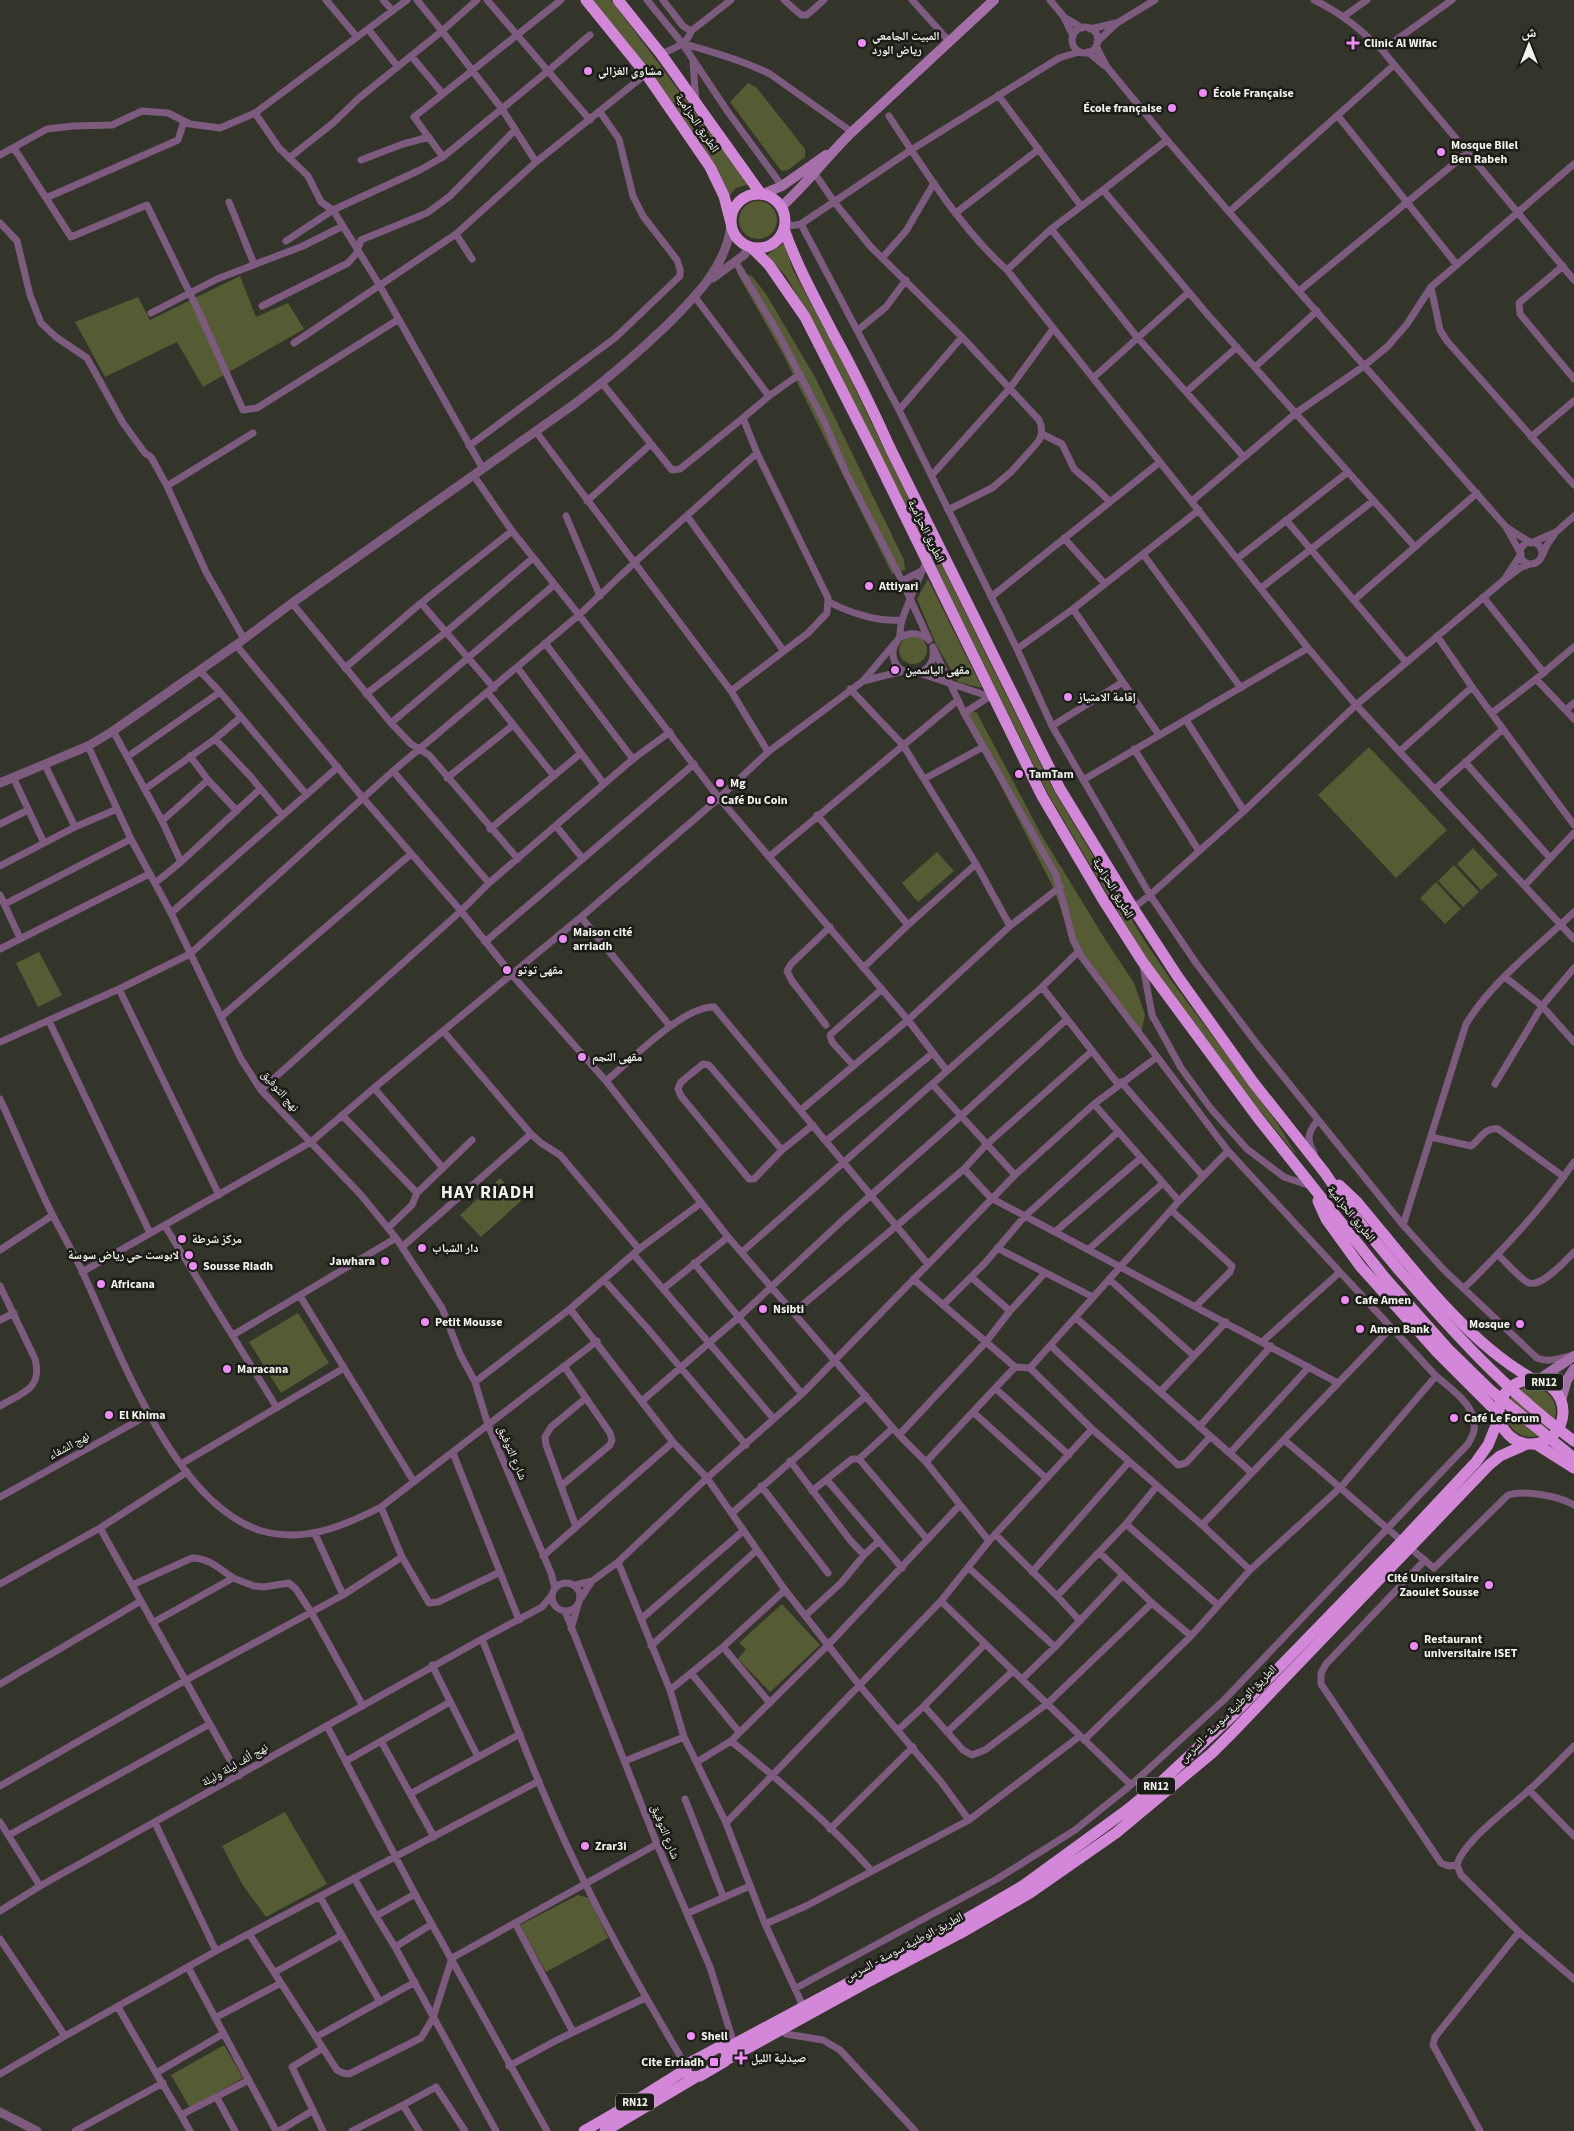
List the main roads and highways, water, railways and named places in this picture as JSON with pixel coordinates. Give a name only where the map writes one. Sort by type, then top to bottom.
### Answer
[{"type":"highway","name":"الطريق الحزامية","points":[[586,0],[646,74],[714,174],[724,196],[736,237],[751,247],[769,265],[805,317],[877,459],[924,566],[1042,796],[1142,961],[1258,1118],[1386,1279],[1448,1349],[1490,1390],[1574,1458]]},
{"type":"highway","name":"الطريق الحزامية","points":[[618,0],[661,54],[762,194],[770,197],[781,207],[784,214],[784,228],[796,262],[808,287],[868,399],[891,450],[1060,789],[1132,908],[1178,977],[1248,1074],[1325,1173],[1354,1216],[1457,1338],[1503,1382],[1574,1441]]},
{"type":"highway","points":[[731,225],[731,215],[739,201],[745,197],[762,194]]},
{"type":"highway","points":[[751,247],[760,248],[775,242],[784,228]]},
{"type":"highway","points":[[1325,1173],[1357,1202],[1467,1329],[1514,1369],[1536,1380]]},
{"type":"highway","points":[[1311,1186],[1326,1219],[1360,1266],[1437,1352],[1485,1398],[1498,1416],[1502,1428],[1509,1436],[1517,1441],[1532,1444],[1574,1468]]},
{"type":"highway","name":"RN12","points":[[1498,1416],[1499,1402],[1504,1392],[1512,1385],[1522,1380],[1536,1380],[1548,1384],[1556,1391],[1562,1403],[1563,1416],[1560,1426],[1554,1434],[1546,1440],[1532,1444]]},
{"type":"highway","points":[[1562,1403],[1574,1416]]},
{"type":"highway","name":"الطريق الوطنية سوسة - السرس","points":[[729,2051],[781,2030],[996,1913],[1030,1893],[1116,1833],[1212,1753],[1405,1545],[1488,1446],[1498,1416]]},
{"type":"highway","name":"الطريق الوطنية سوسة - السرس","points":[[729,2051],[803,2006],[954,1926],[1024,1885],[1120,1815],[1161,1782],[1233,1715],[1489,1465],[1500,1456],[1532,1444]]},
{"type":"highway","name":"RN12","points":[[584,2131],[630,2105],[686,2068],[704,2053],[716,2048],[729,2051],[712,2070],[696,2077],[604,2131]]},
{"type":"highway","points":[[686,2068],[689,2075],[696,2077]]},
{"type":"main road","points":[[781,207],[815,174],[835,149],[852,132],[994,0]]},
{"type":"main road","points":[[762,194],[782,186],[835,149]]},
{"type":"main road","name":"RN12","points":[[1536,1380],[1574,1356]]},
{"type":"main road","name":"RN12","points":[[1562,1403],[1567,1380],[1574,1369]]},
{"type":"place","name":"المبيت الجامعي رياض الورد","points":[[862,43]]},
{"type":"place","name":"Clinic Al Wifac","points":[[1353,43]]},
{"type":"place","name":"مشاوي الغزالي","points":[[588,71]]},
{"type":"place","name":"École Française","points":[[1203,93]]},
{"type":"place","name":"École française","points":[[1172,108]]},
{"type":"place","name":"Mosque Bilel Ben Rabeh","points":[[1441,152]]},
{"type":"place","name":"Attiyari","points":[[869,586]]},
{"type":"place","name":"مقهى الياسمين","points":[[895,670]]},
{"type":"place","name":"إقامة الامتياز","points":[[1068,697]]},
{"type":"place","name":"TamTam","points":[[1019,774]]},
{"type":"place","name":"Mg","points":[[720,783]]},
{"type":"place","name":"Café Du Coin","points":[[711,800]]},
{"type":"place","name":"Maison cité arriadh","points":[[563,939]]},
{"type":"place","name":"مقهى توتو","points":[[507,970]]},
{"type":"place","name":"مقهى النجم","points":[[582,1057]]},
{"type":"place","name":"مركز شرطة","points":[[182,1239]]},
{"type":"place","name":"دار الشباب","points":[[422,1248]]},
{"type":"place","name":"لابوست حي رياض سوسة","points":[[189,1255]]},
{"type":"place","name":"Jawhara","points":[[385,1261]]},
{"type":"place","name":"Sousse Riadh","points":[[193,1266]]},
{"type":"place","name":"Africana","points":[[101,1284]]},
{"type":"place","name":"Cafe Amen","points":[[1345,1300]]},
{"type":"place","name":"Nsibti","points":[[763,1309]]},
{"type":"place","name":"Petit Mousse","points":[[425,1322]]},
{"type":"place","name":"Mosque","points":[[1520,1324]]},
{"type":"place","name":"Amen Bank","points":[[1360,1329]]},
{"type":"place","name":"Maracana","points":[[227,1369]]},
{"type":"place","name":"El Khima","points":[[109,1415]]},
{"type":"place","name":"Café Le Forum","points":[[1454,1418]]},
{"type":"place","name":"Cité Universitaire Zaouiet Sousse","points":[[1489,1585]]},
{"type":"place","name":"Restaurant universitaire ISET","points":[[1414,1646]]},
{"type":"place","name":"Zrar3i","points":[[585,1846]]},
{"type":"place","name":"Shell","points":[[691,2036]]},
{"type":"place","name":"صيدلية الليل","points":[[741,2058]]},
{"type":"place","name":"Cite Erriadh","points":[[714,2062]]},
{"type":"district","name":"HAY RIADH","points":[[488,1192]]}]
